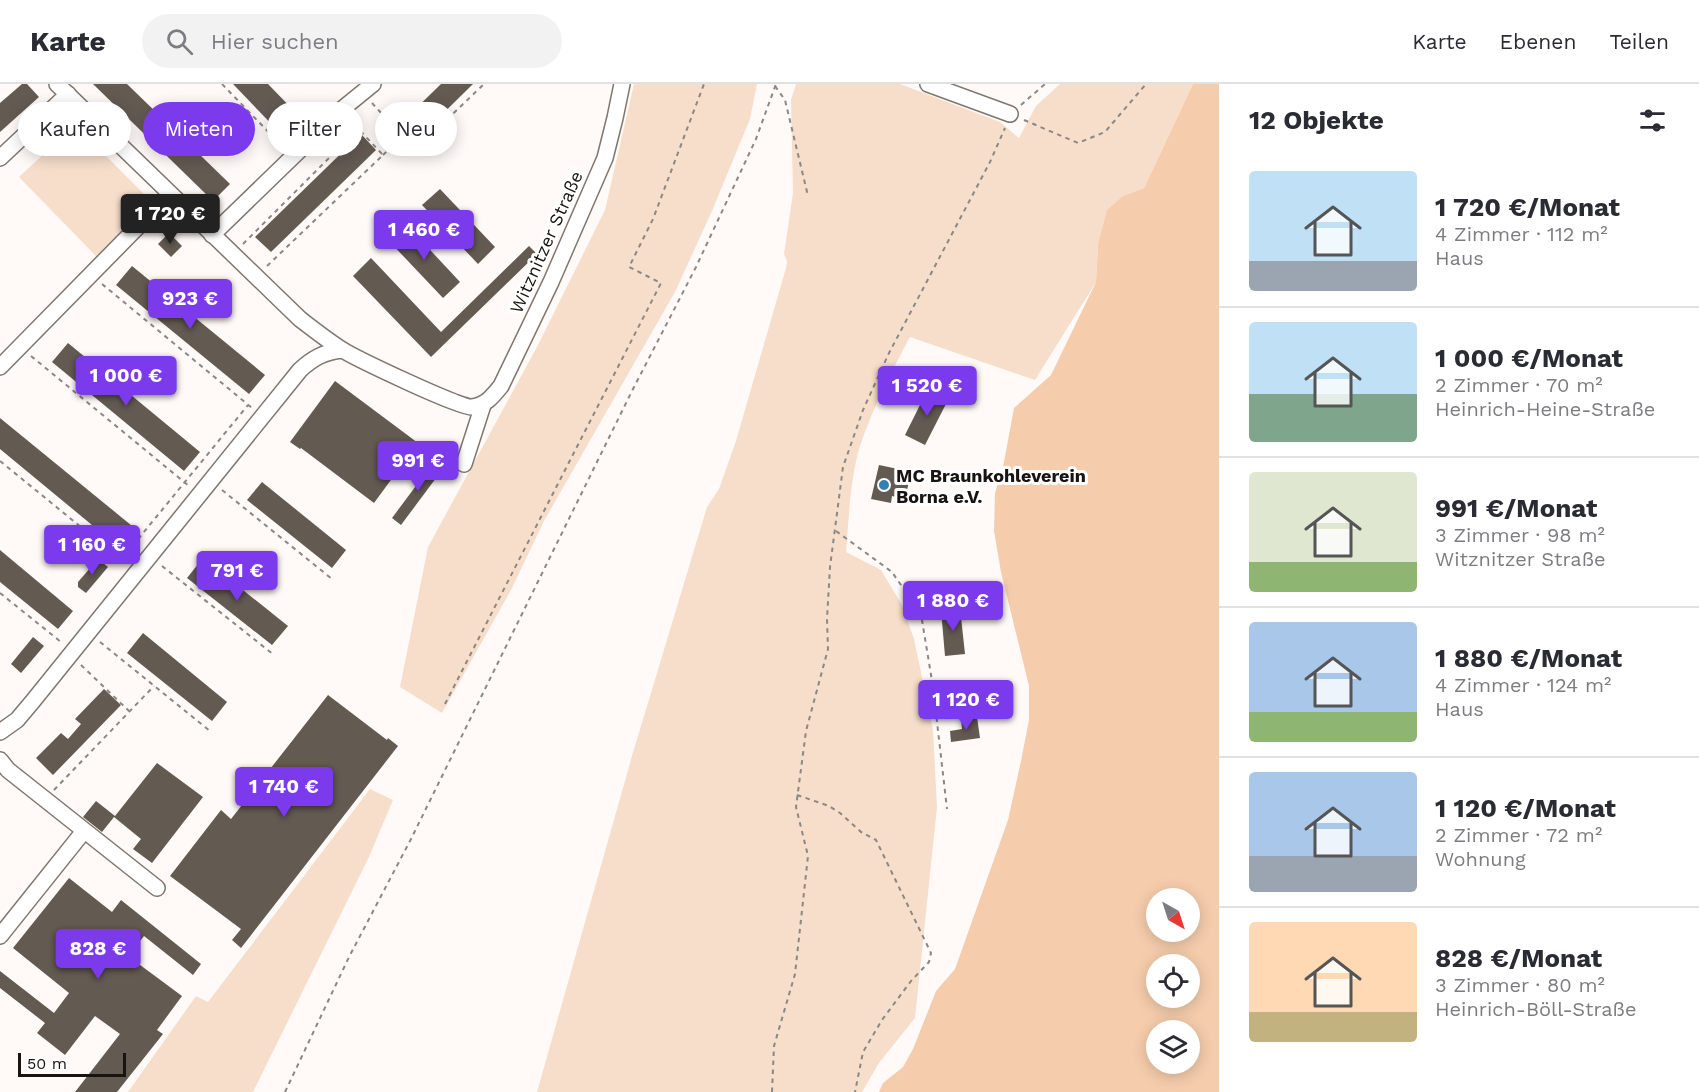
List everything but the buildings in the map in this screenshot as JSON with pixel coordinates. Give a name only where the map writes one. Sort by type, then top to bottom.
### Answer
[{"type":"street","name":"Witznitzer Straße","points":[[464,464],[483,405],[492,397],[505,378],[552,282],[587,202],[605,158],[622,84]]},
{"type":"street","points":[[928,84],[1010,114]]},
{"type":"street","points":[[350,102],[367,88]]},
{"type":"street","points":[[0,158],[62,89],[300,319],[342,350],[444,399],[470,408],[483,405]]},
{"type":"street","points":[[212,236],[293,156]]},
{"type":"street","points":[[0,367],[170,194]]},
{"type":"street","points":[[0,732],[17,720],[300,370],[314,358],[328,351],[342,350]]},
{"type":"street","points":[[0,760],[8,770],[157,888]]},
{"type":"street","points":[[0,936],[84,831]]},
{"type":"path","points":[[222,84],[267,130]]},
{"type":"path","points":[[457,110],[484,84]]},
{"type":"path","points":[[445,704],[661,283],[629,267],[653,219],[704,84]]},
{"type":"path","points":[[772,1092],[774,1046],[795,974],[808,856],[796,807],[797,795],[806,731],[828,649],[830,567],[843,467],[863,410],[889,353],[1002,137],[1010,114],[1045,84]]},
{"type":"path","points":[[1010,114],[1078,144],[1105,132],[1146,84]]},
{"type":"path","points":[[776,85],[785,100],[808,196]]},
{"type":"path","points":[[285,1092],[626,402],[696,267],[756,139],[776,85]]},
{"type":"path","points":[[367,88],[377,102]]},
{"type":"path","points":[[363,134],[375,147]]},
{"type":"path","points":[[239,248],[331,156]]},
{"type":"path","points":[[262,271],[382,156]]},
{"type":"path","points":[[90,274],[262,417]]},
{"type":"path","points":[[20,347],[200,495]]},
{"type":"path","points":[[122,560],[248,405]]},
{"type":"path","points":[[0,460],[137,573]]},
{"type":"path","points":[[211,481],[332,579]]},
{"type":"path","points":[[836,531],[892,572],[921,614],[933,687],[947,809]]},
{"type":"path","points":[[150,557],[274,655]]},
{"type":"path","points":[[0,593],[71,653],[129,711]]},
{"type":"path","points":[[89,633],[210,731]]},
{"type":"path","points":[[45,799],[154,686]]},
{"type":"path","points":[[797,795],[829,806],[861,832],[876,840],[931,953],[929,962],[910,981],[882,1020],[863,1053],[855,1092]]},
{"type":"shaded area","points":[[634,84],[757,84],[750,119],[675,292],[544,521],[511,590],[442,713],[400,687],[428,547],[537,347],[605,210]]},
{"type":"shaded area","points":[[796,84],[900,84],[1000,122],[1019,138],[1036,106],[1060,84],[1193,84],[1144,188],[1123,196],[1098,245],[1096,282],[1035,380],[910,337],[883,390],[860,446],[852,485],[846,552],[881,570],[902,605],[914,639],[933,730],[937,807],[915,1018],[879,1063],[862,1092],[537,1092],[632,756],[707,507],[719,489],[736,441],[786,268],[787,261],[784,254],[793,193],[791,100]]},
{"type":"shaded area","points":[[1193,84],[1219,84],[1219,1092],[879,1092],[883,1083],[903,1067],[913,1049],[936,991],[955,969],[1008,820],[1029,720],[1029,686],[1001,572],[994,531],[995,493],[1003,467],[1014,408],[1051,375],[1096,282],[1098,245],[1107,210],[1123,196],[1144,188]]},
{"type":"shaded area","points":[[42,156],[106,156],[152,202],[97,257],[19,177]]},
{"type":"shaded area","points":[[370,789],[393,800],[369,857],[253,1092],[128,1092],[196,996],[208,1002]]},
{"type":"place","name":"MC Braunkohleverein Borna e.V.","points":[[884,485]]}]
